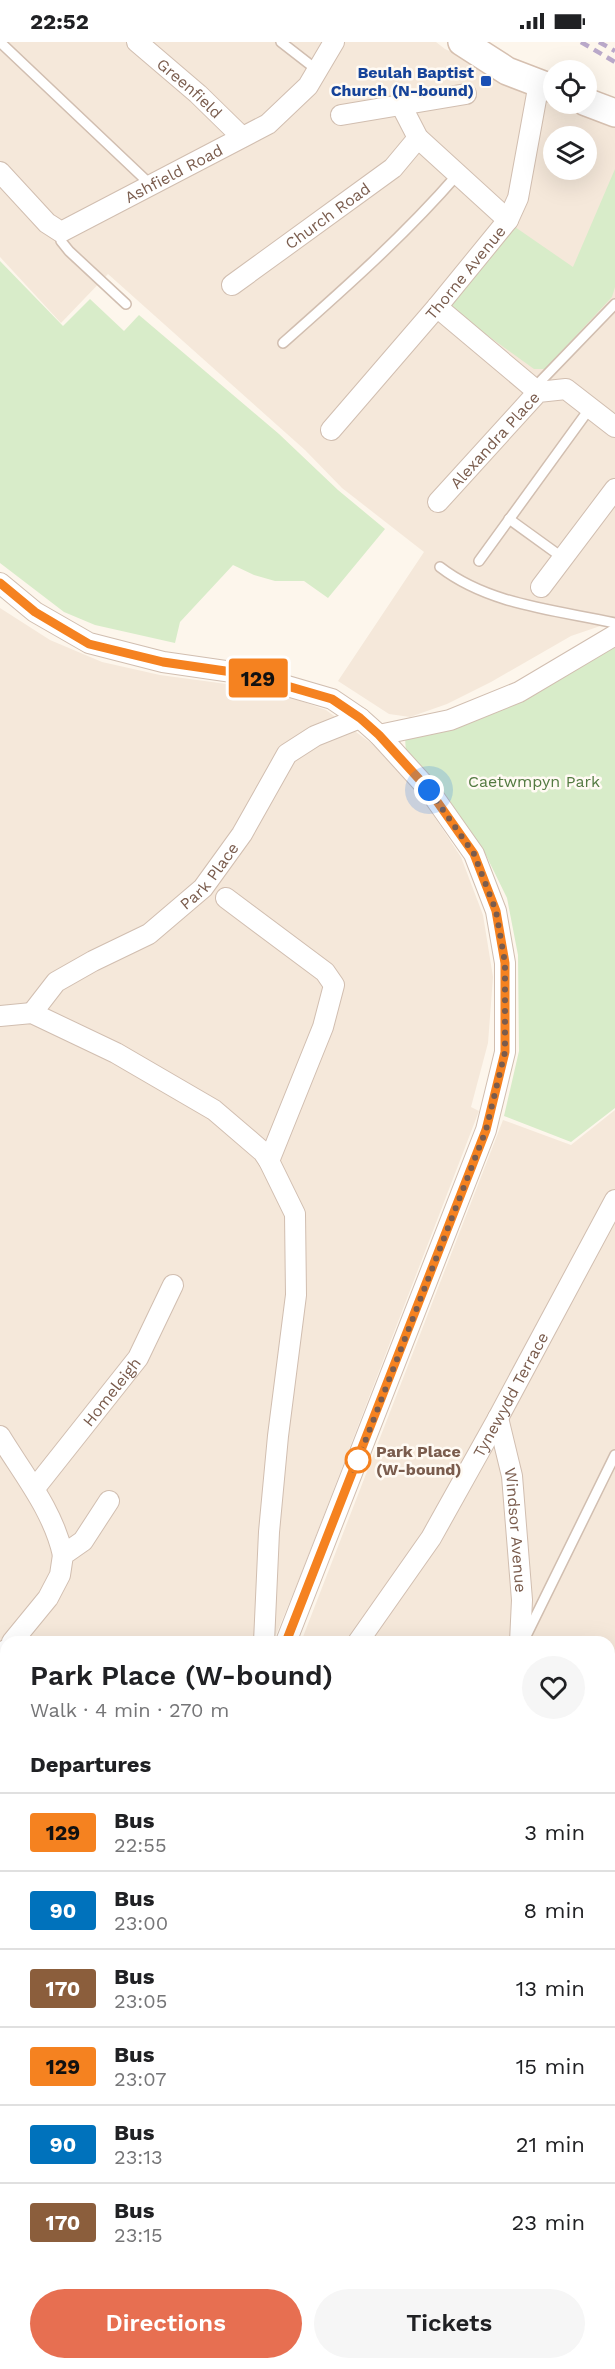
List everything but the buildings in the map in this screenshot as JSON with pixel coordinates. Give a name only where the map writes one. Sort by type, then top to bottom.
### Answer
[{"type":"street","name":"Greenfield","points":[[137,42],[198,94],[242,137]]},
{"type":"street","name":"Ashfield Road","points":[[61,232],[268,124],[308,86],[334,42]]},
{"type":"street","points":[[462,42],[507,71],[543,85]]},
{"type":"street","points":[[341,115],[466,94]]},
{"type":"street","name":"Thorne Avenue","points":[[331,430],[437,308],[508,220],[518,198],[543,98]]},
{"type":"street","points":[[401,105],[418,138],[508,220]]},
{"type":"street","points":[[597,106],[615,113]]},
{"type":"street","name":"Church Road","points":[[232,285],[393,168],[418,138]]},
{"type":"street","points":[[0,172],[47,223],[61,232]]},
{"type":"street","points":[[437,308],[536,390]]},
{"type":"street","name":"Alexandra Place","points":[[438,502],[536,390],[566,389],[615,427]]},
{"type":"street","points":[[541,587],[615,489]]},
{"type":"street","points":[[0,583],[35,612],[89,644],[163,662],[246,674],[332,699],[360,718],[379,735],[450,816],[474,854],[496,911],[505,963],[505,1052],[486,1130],[288,1636]]},
{"type":"street","points":[[379,735],[450,720],[519,692],[615,635]]},
{"type":"street","name":"Park Place","points":[[32,1013],[56,982],[149,934],[203,888],[242,834],[287,754],[315,736],[360,718]]},
{"type":"street","name":"Park Place","points":[[226,898],[325,972],[334,985],[323,1027],[291,1112],[269,1161]]},
{"type":"street","points":[[0,1016],[32,1013],[116,1053],[214,1110],[263,1152],[295,1214],[296,1295],[270,1520],[264,1636]]},
{"type":"street","name":"Tynewydd Terrace","points":[[362,1636],[431,1538],[615,1200]]},
{"type":"street","name":"Homeleigh","points":[[35,1488],[138,1358],[173,1285]]},
{"type":"street","name":"Windsor Avenue","points":[[498,1418],[512,1476],[522,1600],[521,1636]]},
{"type":"street","points":[[0,1436],[35,1488],[59,1537],[63,1555],[60,1575],[48,1598],[17,1636]]},
{"type":"street","points":[[63,1555],[83,1541],[109,1501]]},
{"type":"lane","points":[[0,42],[152,186]]},
{"type":"lane","points":[[281,42],[317,70]]},
{"type":"lane","points":[[283,343],[356,279],[430,206],[457,175]]},
{"type":"lane","points":[[61,232],[61,241],[69,251],[126,304]]},
{"type":"lane","points":[[536,390],[615,304]]},
{"type":"lane","points":[[479,561],[590,408]]},
{"type":"lane","points":[[509,519],[563,558]]},
{"type":"lane","points":[[440,567],[459,581],[520,604],[615,623]]},
{"type":"lane","points":[[525,1636],[536,1618],[547,1591],[615,1455]]},
{"type":"shaded area","points":[[0,42],[436,42],[445,49],[543,93],[543,114],[592,114],[615,124],[615,621],[571,636],[491,682],[447,704],[410,717],[389,714],[338,681],[424,552],[342,488],[305,450],[108,274],[61,323],[0,257]]},
{"type":"shaded area","points":[[0,608],[50,640],[102,662],[160,675],[234,685],[284,695],[326,710],[375,746],[416,789],[461,857],[483,915],[493,977],[488,1043],[471,1107],[479,1111],[275,1636],[0,1636]]},
{"type":"shaded area","points":[[615,1110],[615,1636],[303,1636],[503,1120],[571,1145]]},
{"type":"green space","points":[[615,169],[615,287],[612,297],[545,369],[534,369],[450,306],[515,227],[573,267]]},
{"type":"green space","points":[[0,261],[63,326],[90,299],[124,331],[139,315],[279,434],[338,490],[385,529],[328,598],[304,581],[275,581],[254,575],[233,565],[180,622],[175,643],[95,625],[64,612],[0,563]]},
{"type":"green space","name":"Caetwmpyn Park","points":[[615,644],[615,1108],[571,1142],[504,1116],[519,1051],[518,955],[507,898],[482,847],[422,767],[406,755],[405,736]]},
{"type":"railway","points":[[581,42],[615,62]]},
{"type":"railway","points":[[599,42],[615,51]]},
{"type":"bus line","name":"129","points":[[0,583],[35,612],[89,644],[163,662],[246,674],[332,699],[360,718],[379,735],[450,816],[474,854],[496,911],[505,963],[505,1052],[486,1130],[314,1576],[289,1636]]},
{"type":"place","name":"Beulah Baptist Church (N-bound)","points":[[486,81]]},
{"type":"place","name":"Park Place (W-bound)","points":[[358,1460]]},
{"type":"route","points":[[358,1460],[354,1470],[486,1130],[505,1052],[505,963],[496,911],[474,854],[450,816],[429,790]]}]
